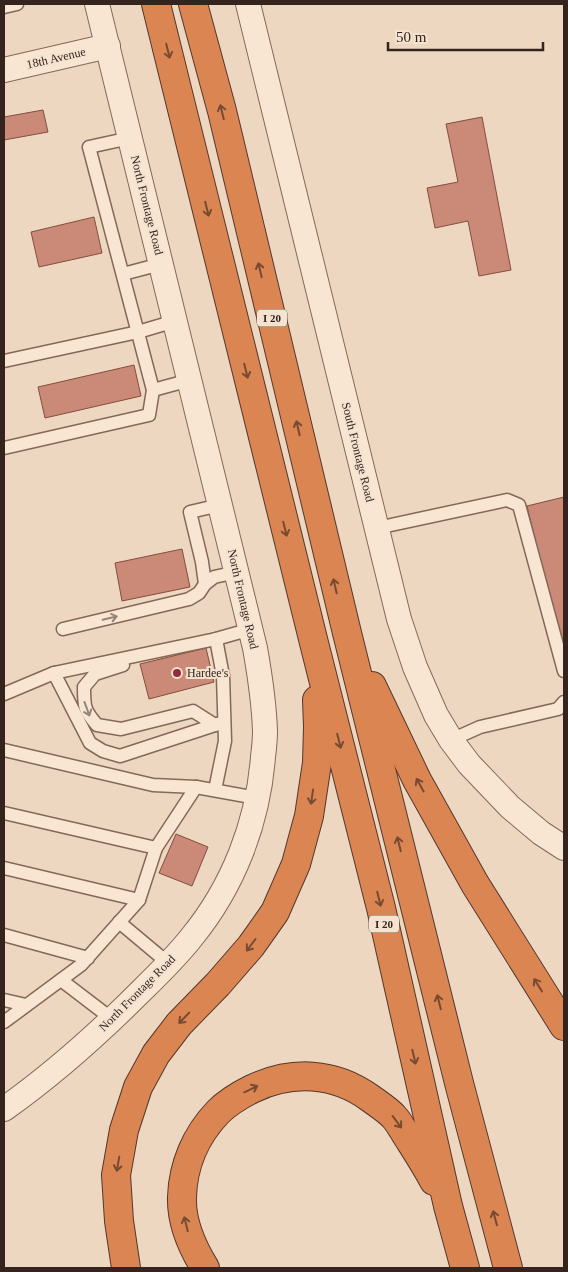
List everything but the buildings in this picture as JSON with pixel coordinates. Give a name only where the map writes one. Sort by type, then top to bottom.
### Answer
[{"type":"highway","name":"I 20","points":[[156,4],[381,908],[448,1206],[465,1268]]},
{"type":"highway","name":"I 20","points":[[193,4],[222,111],[347,633],[454,1064],[508,1267]]},
{"type":"highway","points":[[347,633],[417,780],[475,884],[564,1026]]},
{"type":"highway","points":[[126,1268],[119,1221],[116,1175],[124,1130],[138,1087],[156,1054],[178,1024],[252,946],[275,912],[296,864],[310,816],[317,763],[318,727],[314,643]]},
{"type":"highway","points":[[205,1268],[194,1250],[184,1222],[182,1199],[184,1174],[191,1152],[203,1130],[219,1111],[238,1095],[261,1084],[283,1078],[303,1076],[326,1078],[348,1084],[382,1106],[394,1117],[422,1159],[448,1206]]},
{"type":"street","name":"North Frontage Road","points":[[4,1109],[63,1064],[112,1020],[191,938],[220,897],[242,851],[253,817],[262,776],[265,733],[263,698],[251,629],[97,4]]},
{"type":"street","name":"South Frontage Road","points":[[248,4],[399,619],[415,667],[436,715],[451,740],[469,764],[510,807],[541,833],[564,848]]},
{"type":"street","name":"18th Avenue","points":[[4,70],[108,46]]},
{"type":"lane","points":[[4,7],[17,4]]},
{"type":"lane","points":[[4,448],[149,415],[153,390],[89,147],[130,138]]},
{"type":"lane","points":[[123,274],[161,264]]},
{"type":"lane","points":[[4,361],[138,332],[175,321]]},
{"type":"lane","points":[[153,390],[190,380]]},
{"type":"lane","points":[[377,528],[507,500],[519,505],[564,671]]},
{"type":"lane","points":[[205,584],[202,562],[190,512],[220,505]]},
{"type":"lane","points":[[62,629],[189,599],[199,593],[205,584],[214,577],[237,572]]},
{"type":"lane","points":[[4,694],[54,673],[216,639],[251,629]]},
{"type":"lane","points":[[215,790],[225,741],[220,724],[223,676],[216,639]]},
{"type":"lane","points":[[134,656],[125,664],[95,674],[84,687],[84,707],[97,725],[121,729],[192,711],[220,724]]},
{"type":"lane","points":[[54,673],[90,743],[103,751],[120,756],[220,724]]},
{"type":"lane","points":[[451,740],[480,727],[558,709],[564,702]]},
{"type":"lane","points":[[4,750],[153,785],[196,786],[257,798]]},
{"type":"lane","points":[[101,773],[103,751]]},
{"type":"lane","points":[[4,1022],[82,965],[139,900],[156,848],[196,786]]},
{"type":"lane","points":[[4,813],[156,848]]},
{"type":"lane","points":[[4,868],[139,900]]},
{"type":"lane","points":[[119,922],[168,963]]},
{"type":"lane","points":[[4,935],[88,958]]},
{"type":"lane","points":[[61,980],[112,1020]]},
{"type":"lane","points":[[4,1000],[26,1005]]},
{"type":"place","name":"Hardee's","points":[[177,673]]}]
